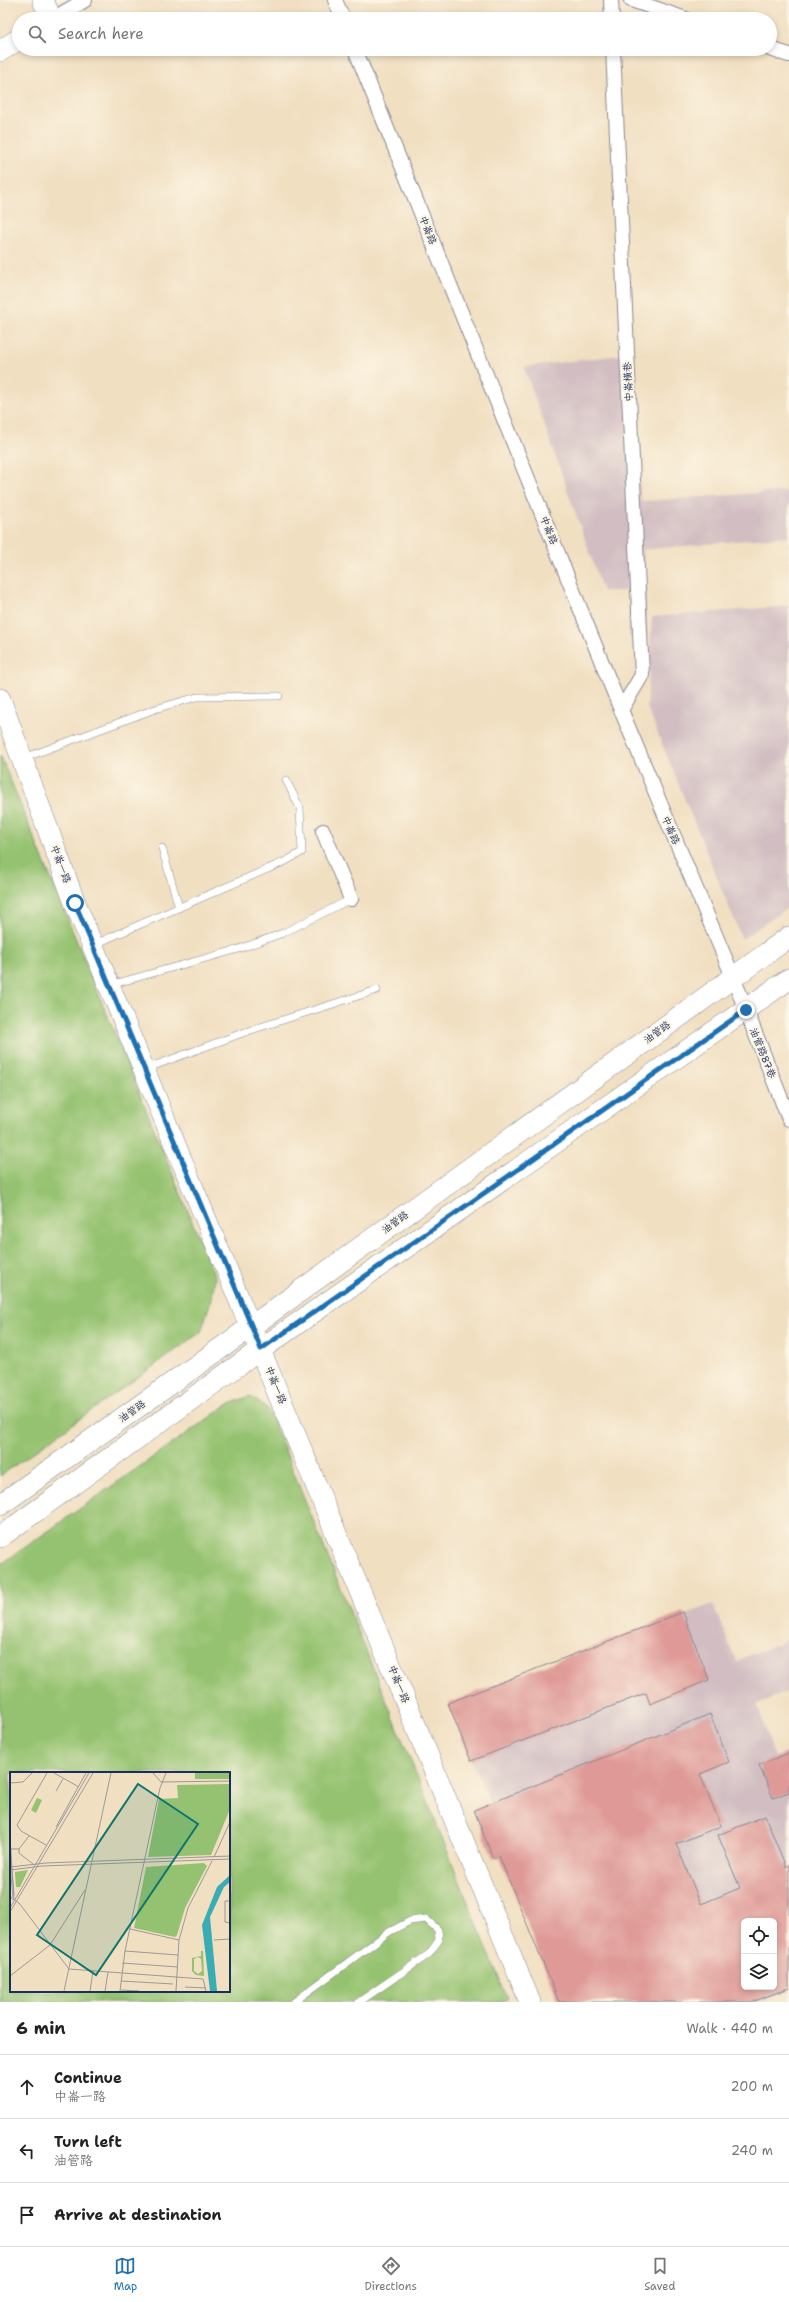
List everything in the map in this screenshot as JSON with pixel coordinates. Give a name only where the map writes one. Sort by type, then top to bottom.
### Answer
[{"type":"street","points":[[43,0],[49,12]]},
{"type":"street","points":[[64,12],[85,0]]},
{"type":"street","points":[[335,0],[340,12]]},
{"type":"street","points":[[611,0],[612,12]]},
{"type":"street","points":[[631,0],[666,12]]},
{"type":"street","points":[[0,51],[12,43]]},
{"type":"street","points":[[777,51],[789,55]]},
{"type":"street","name":"中崙路","points":[[358,56],[621,710],[746,1010]]},
{"type":"street","name":"中崙橫巷","points":[[613,56],[642,675],[621,710]]},
{"type":"street","name":"中崙一路","points":[[0,699],[93,945],[252,1326],[530,2002]]},
{"type":"street","points":[[322,831],[351,898]]},
{"type":"street","name":"油管路","points":[[0,1505],[252,1326],[789,937]]},
{"type":"street","points":[[0,1537],[261,1349],[789,979]]},
{"type":"street","name":"油管路87巷","points":[[746,1010],[789,1119]]},
{"type":"lane","points":[[22,759],[155,709],[197,697],[279,696]]},
{"type":"lane","points":[[93,945],[286,861],[302,852],[300,808],[286,780]]},
{"type":"lane","points":[[162,848],[179,908]]},
{"type":"lane","points":[[110,985],[239,949],[282,932],[351,898]]},
{"type":"lane","points":[[145,1070],[248,1031],[377,990]]},
{"type":"lane","points":[[294,2002],[390,1932],[410,1921],[426,1919],[438,1930],[439,1940],[429,1954],[359,2002]]},
{"type":"shaded area","points":[[628,354],[641,501],[789,491],[789,536],[643,550],[647,636],[629,637],[628,591],[603,591],[524,367]]},
{"type":"shaded area","points":[[789,606],[789,907],[742,939],[647,707],[652,617]]},
{"type":"shaded area","points":[[713,1604],[736,1661],[789,1639],[789,1691],[757,1704],[775,1757],[789,1752],[789,1990],[759,2002],[574,2002],[448,1704]]},
{"type":"green space","points":[[0,755],[215,1277],[212,1297],[201,1332],[0,1476]]},
{"type":"green space","points":[[250,1396],[268,1409],[507,1998],[502,2002],[0,2002],[0,1565],[227,1405]]},
{"type":"building","points":[[683,1612],[709,1680],[650,1704],[646,1693],[471,1761],[448,1703]]},
{"type":"building","points":[[710,1714],[729,1762],[700,1774],[721,1826],[676,1844],[701,1904],[740,1888],[718,1835],[765,1816],[786,1867],[789,1865],[789,1988],[752,2002],[559,2002],[499,1856],[493,1858],[474,1810]]},
{"type":"building","points":[[789,1753],[789,1792],[773,1798],[759,1765]]},
{"type":"route","points":[[75,903],[261,1349],[746,1010]]}]
